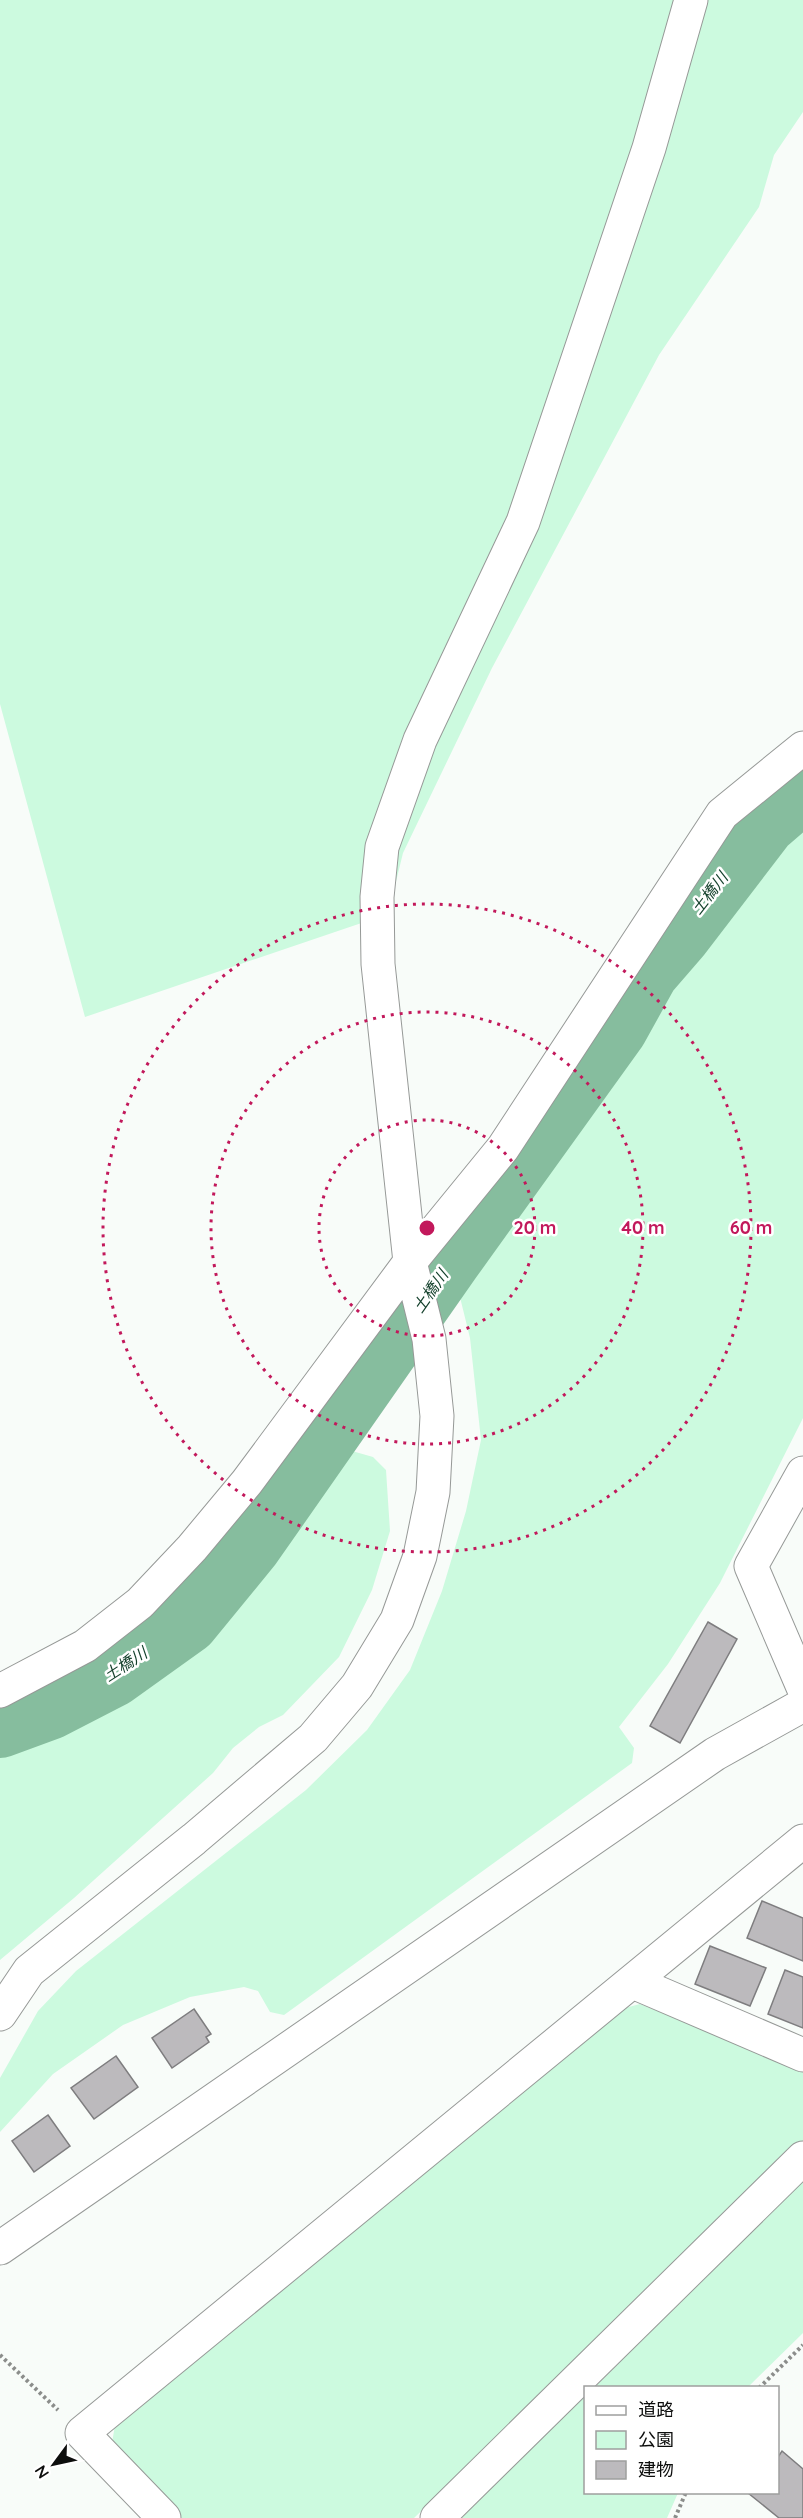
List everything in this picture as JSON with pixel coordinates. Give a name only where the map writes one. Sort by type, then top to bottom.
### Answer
[{"type":"street","points":[[0,2014],[28,1971],[194,1839],[313,1738],[357,1686],[397,1620],[420,1556],[433,1492],[436,1416],[429,1339],[410,1262],[378,964],[377,897],[382,846],[420,740],[523,522],[649,148],[691,0]]},
{"type":"street","points":[[0,1691],[85,1646],[140,1603],[192,1548],[247,1482],[410,1262],[503,1148],[722,814],[803,748]]},
{"type":"street","points":[[803,1473],[751,1566],[803,1687]]},
{"type":"street","points":[[0,2248],[715,1754],[803,1705]]},
{"type":"street","points":[[164,2518],[82,2433],[803,1841]]},
{"type":"street","points":[[633,1982],[803,2055]]},
{"type":"street","points":[[437,2518],[803,2158]]},
{"type":"path","points":[[761,2386],[803,2345]]},
{"type":"path","points":[[0,2355],[82,2433]]},
{"type":"path","points":[[675,2518],[686,2494]]},
{"type":"green space","points":[[0,0],[803,0],[803,112],[774,155],[759,207],[659,355],[492,668],[403,853],[388,914],[85,1017],[0,704]]},
{"type":"green space","points":[[803,810],[803,1418],[720,1583],[668,1664],[619,1727],[634,1748],[632,1763],[284,2015],[270,2012],[258,1991],[244,1987],[190,1997],[123,2025],[53,2074],[0,2132],[0,2078],[38,2011],[76,1971],[306,1790],[367,1730],[410,1670],[442,1591],[466,1511],[481,1440],[470,1338],[456,1281],[481,1247],[536,1161],[683,951],[774,831]]},
{"type":"green space","points":[[338,1447],[373,1457],[386,1470],[390,1531],[372,1590],[339,1657],[283,1715],[259,1727],[233,1748],[213,1773],[74,1898],[0,1960],[0,1735],[45,1718],[113,1686],[197,1627]]},
{"type":"green space","points":[[640,2004],[803,2069],[803,2141],[414,2518],[178,2518],[111,2449],[115,2425],[621,2009]]},
{"type":"green space","points":[[803,2180],[803,2333],[749,2386],[596,2386]]},
{"type":"green space","points":[[584,2397],[584,2494],[678,2494],[667,2518],[459,2518]]},
{"type":"building","points":[[708,1622],[737,1639],[680,1743],[650,1726]]},
{"type":"building","points":[[762,1901],[803,1918],[803,1961],[747,1938]]},
{"type":"building","points":[[710,1946],[766,1968],[750,2006],[695,1984]]},
{"type":"building","points":[[785,1970],[803,1977],[803,2028],[768,2014]]},
{"type":"building","points":[[194,2009],[211,2034],[206,2037],[209,2042],[172,2068],[152,2038]]},
{"type":"building","points":[[116,2056],[138,2087],[94,2119],[71,2088]]},
{"type":"building","points":[[48,2115],[70,2146],[34,2172],[12,2141]]},
{"type":"building","points":[[782,2451],[803,2469],[803,2518],[779,2518],[749,2494],[779,2494],[779,2456]]},
{"type":"waterway","name":"土橋川","points":[[0,1726],[49,1708],[113,1675],[187,1622],[250,1545],[450,1259],[616,1028],[647,972],[679,935],[764,824],[803,790]]}]
